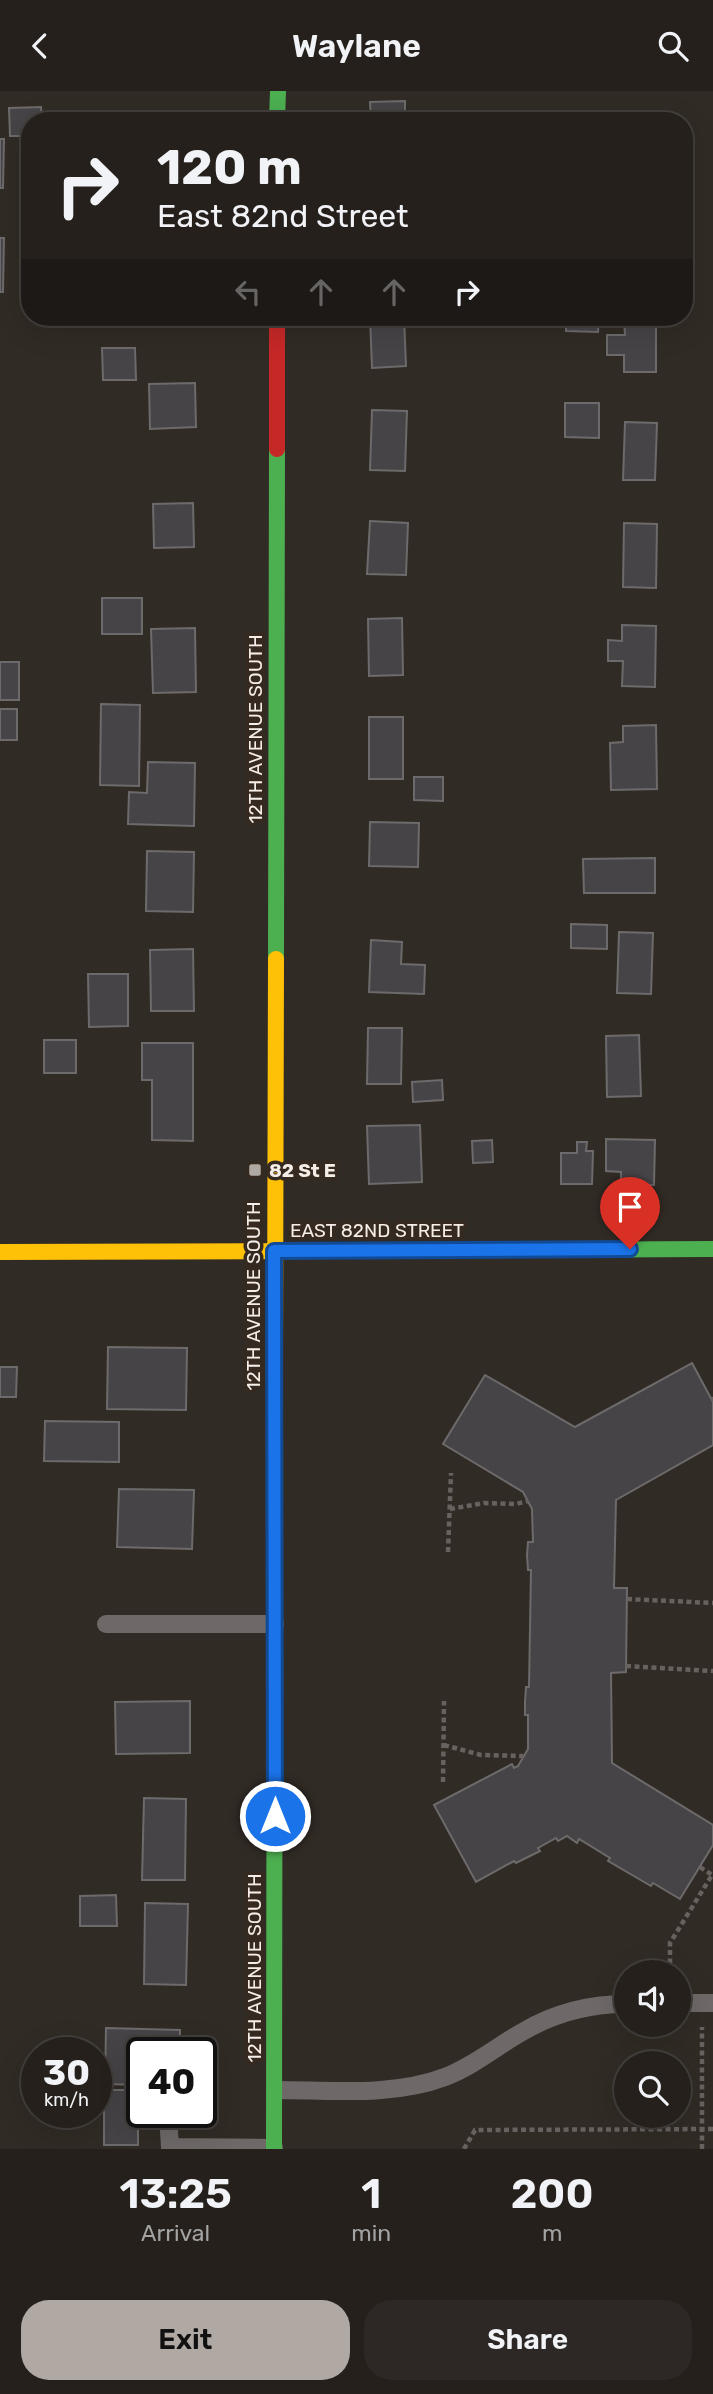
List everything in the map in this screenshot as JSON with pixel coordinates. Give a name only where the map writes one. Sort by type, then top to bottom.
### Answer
[{"type":"street","points":[[278,91],[278,112]]},
{"type":"street","name":"12TH AVENUE SOUTH","points":[[274,2148],[277,326]]},
{"type":"street","name":"EAST 82ND STREET","points":[[0,1252],[713,1249]]},
{"type":"lane","points":[[106,1624],[275,1624]]},
{"type":"lane","points":[[275,2089],[366,2091],[417,2085],[446,2077],[525,2030],[560,2015],[591,2006],[614,2005]]},
{"type":"lane","points":[[169,2128],[170,2148],[274,2148]]},
{"type":"path","points":[[448,1552],[451,1472]]},
{"type":"path","points":[[450,1509],[484,1503],[516,1504],[527,1501]]},
{"type":"path","points":[[627,1599],[713,1603]]},
{"type":"path","points":[[625,1667],[713,1671]]},
{"type":"path","points":[[443,1782],[444,1701]]},
{"type":"path","points":[[444,1745],[481,1755],[523,1756]]},
{"type":"path","points":[[670,1960],[670,1943],[712,1875],[700,1867]]},
{"type":"path","points":[[702,2149],[708,2003]]},
{"type":"path","points":[[464,2149],[474,2130],[713,2129]]},
{"type":"building","points":[[405,101],[405,112],[371,112],[370,102]]},
{"type":"building","points":[[41,107],[41,112],[21,112],[21,136],[10,136],[9,108]]},
{"type":"building","points":[[0,139],[4,139],[3,188],[0,188]]},
{"type":"building","points":[[0,238],[4,238],[3,292],[0,292]]},
{"type":"building","points":[[370,326],[404,326],[406,366],[372,368]]},
{"type":"building","points":[[566,326],[598,326],[598,332],[566,331]]},
{"type":"building","points":[[624,326],[656,326],[656,372],[624,372],[624,355],[607,355],[607,335],[625,335]]},
{"type":"building","points":[[102,348],[135,348],[136,380],[103,380]]},
{"type":"building","points":[[195,383],[196,427],[150,429],[149,384]]},
{"type":"building","points":[[565,403],[599,403],[599,438],[565,437]]},
{"type":"building","points":[[372,410],[407,411],[405,471],[370,470]]},
{"type":"building","points":[[625,422],[657,423],[655,480],[623,480]]},
{"type":"building","points":[[193,503],[194,547],[154,548],[153,504]]},
{"type":"building","points":[[370,521],[408,523],[406,575],[367,574]]},
{"type":"building","points":[[624,523],[657,524],[656,588],[623,587]]},
{"type":"building","points":[[102,598],[142,598],[142,634],[102,634]]},
{"type":"building","points":[[402,618],[403,675],[369,676],[368,619]]},
{"type":"building","points":[[622,625],[656,626],[655,687],[622,686],[623,661],[608,661],[608,640],[622,641]]},
{"type":"building","points":[[195,628],[196,692],[153,693],[151,629]]},
{"type":"building","points":[[0,662],[19,662],[19,700],[0,700]]},
{"type":"building","points":[[101,704],[140,705],[139,786],[100,785]]},
{"type":"building","points":[[0,709],[17,709],[17,740],[0,740]]},
{"type":"building","points":[[369,717],[403,717],[403,779],[369,779]]},
{"type":"building","points":[[656,725],[657,789],[611,790],[610,743],[623,742],[623,726]]},
{"type":"building","points":[[148,762],[195,763],[194,826],[128,824],[129,792],[147,793]]},
{"type":"building","points":[[414,777],[443,777],[443,801],[414,800]]},
{"type":"building","points":[[370,822],[419,823],[418,867],[369,866]]},
{"type":"building","points":[[147,851],[194,852],[193,912],[146,911]]},
{"type":"building","points":[[655,858],[655,893],[584,893],[583,859]]},
{"type":"building","points":[[571,924],[607,925],[607,949],[571,948]]},
{"type":"building","points":[[619,932],[653,933],[651,994],[617,993]]},
{"type":"building","points":[[371,940],[402,942],[401,964],[425,965],[424,994],[369,992]]},
{"type":"building","points":[[193,949],[194,1011],[151,1011],[150,950]]},
{"type":"building","points":[[88,974],[128,974],[128,1026],[89,1027]]},
{"type":"building","points":[[368,1028],[402,1028],[401,1084],[367,1084]]},
{"type":"building","points":[[639,1035],[641,1096],[607,1097],[606,1036]]},
{"type":"building","points":[[44,1040],[76,1040],[76,1073],[44,1073]]},
{"type":"building","points":[[142,1043],[193,1043],[193,1141],[152,1140],[152,1080],[142,1080]]},
{"type":"building","points":[[442,1080],[443,1100],[413,1102],[412,1082]]},
{"type":"building","points":[[420,1125],[422,1182],[369,1184],[367,1126]]},
{"type":"building","points":[[606,1139],[655,1140],[654,1185],[621,1184],[621,1172],[606,1171]]},
{"type":"building","points":[[492,1140],[493,1162],[473,1163],[472,1141]]},
{"type":"building","points":[[577,1142],[587,1142],[586,1151],[593,1151],[592,1184],[561,1184],[561,1153],[577,1153]]},
{"type":"building","points":[[108,1347],[187,1348],[186,1410],[107,1409]]},
{"type":"building","points":[[692,1363],[713,1402],[713,1445],[616,1500],[614,1588],[627,1588],[626,1672],[611,1673],[612,1763],[713,1825],[713,1845],[680,1899],[608,1861],[610,1858],[579,1839],[577,1843],[567,1836],[558,1841],[556,1838],[538,1848],[540,1851],[516,1863],[514,1861],[476,1882],[434,1805],[512,1764],[514,1768],[518,1766],[528,1749],[528,1715],[525,1715],[525,1702],[526,1687],[529,1687],[531,1570],[528,1570],[527,1555],[528,1542],[533,1542],[532,1509],[523,1492],[443,1444],[485,1375],[575,1427]]},
{"type":"building","points":[[0,1367],[17,1367],[16,1397],[0,1397]]},
{"type":"building","points":[[45,1421],[119,1422],[119,1462],[44,1461]]},
{"type":"building","points":[[119,1489],[194,1490],[192,1549],[117,1547]]},
{"type":"building","points":[[190,1701],[190,1753],[116,1754],[115,1702]]},
{"type":"building","points":[[144,1798],[186,1799],[185,1880],[142,1880]]},
{"type":"building","points":[[116,1895],[117,1926],[80,1926],[80,1896]]},
{"type":"building","points":[[145,1903],[188,1904],[186,1985],[144,1984]]},
{"type":"building","points":[[106,2028],[180,2030],[180,2037],[126,2037],[126,2085],[112,2084],[112,2037],[106,2037]]},
{"type":"building","points":[[112,2090],[126,2090],[126,2128],[138,2128],[138,2145],[104,2145],[104,2128],[112,2128]]},
{"type":"traffic: fast","points":[[277,112],[278,91]]},
{"type":"traffic: fast","points":[[276,959],[277,449]]},
{"type":"traffic: fast","points":[[331,1251],[713,1249]]},
{"type":"traffic: fast","points":[[274,2149],[275,1354]]},
{"type":"traffic: slow","points":[[275,1354],[276,959]]},
{"type":"traffic: slow","points":[[0,1252],[331,1251]]},
{"type":"traffic: jam","points":[[277,326],[277,449]]},
{"type":"place","name":"82 St E","points":[[255,1170]]},
{"type":"route","points":[[275,1816],[274,1251],[630,1249]]}]
